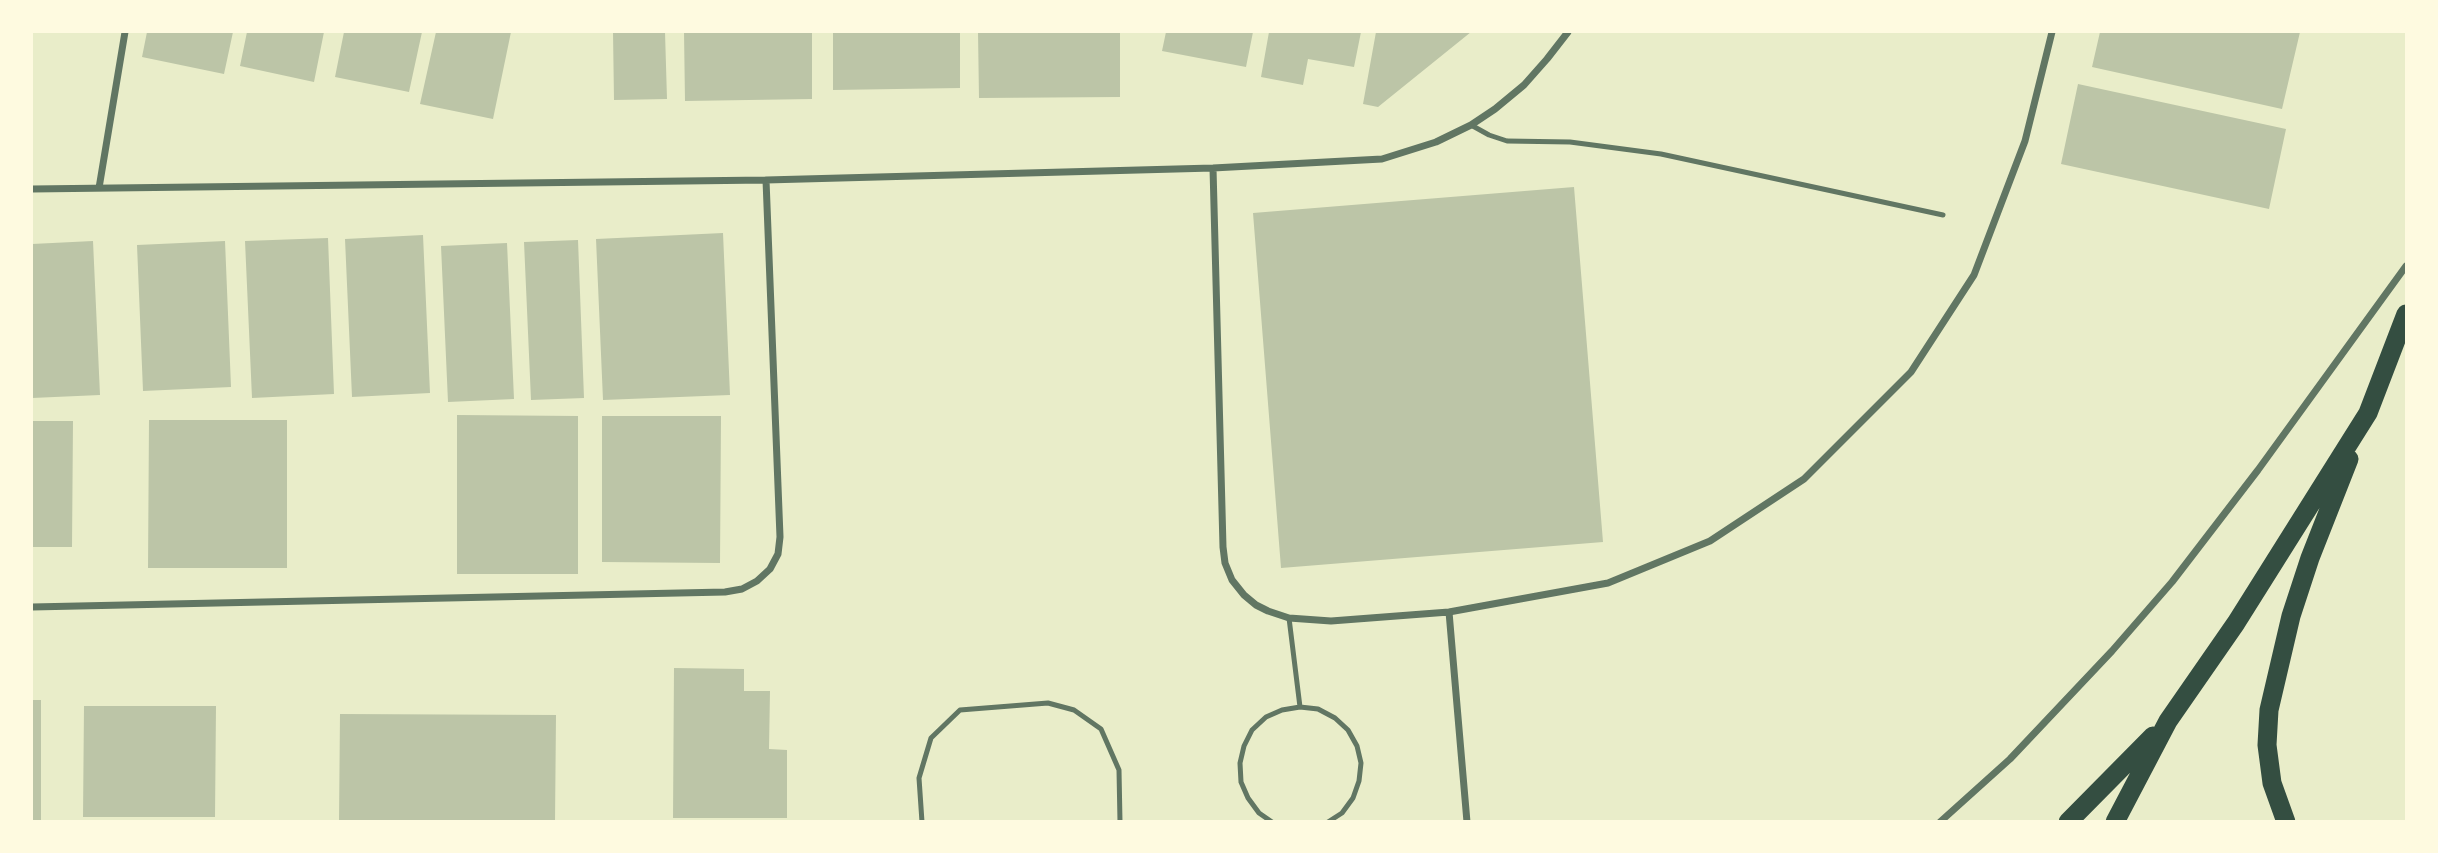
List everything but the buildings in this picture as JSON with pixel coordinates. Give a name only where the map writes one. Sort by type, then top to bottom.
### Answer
[{"type":"highway","points":[[2286,821],[2272,783],[2267,745],[2269,710],[2276,676],[2310,558],[2406,314]]},
{"type":"highway","points":[[2115,821],[2168,721],[2236,623],[2368,413]]},
{"type":"highway","points":[[2068,821],[2168,721]]},
{"type":"street","points":[[99,188],[125,32]]},
{"type":"street","points":[[32,189],[766,180],[1213,168],[1382,159],[1424,147],[1471,125],[1524,85],[1568,32]]},
{"type":"street","points":[[1213,168],[1223,547],[1232,580],[1244,594],[1268,611],[1289,618],[1331,621],[1448,612],[1608,583],[1710,541],[1804,479],[1911,372],[1974,275],[2025,141],[2052,32]]},
{"type":"street","points":[[32,607],[725,592],[742,589],[757,581],[769,569],[778,554],[780,537],[766,180]]},
{"type":"street","points":[[1940,821],[2010,759],[2112,652],[2172,582],[2267,459],[2406,266]]},
{"type":"street","points":[[1448,612],[1467,821]]},
{"type":"lane","points":[[1471,125],[1507,141],[1570,142],[1661,154],[1943,215]]},
{"type":"lane","points":[[1289,618],[1300,707]]},
{"type":"lane","points":[[922,821],[919,778],[931,738],[960,710],[1048,703],[1074,710],[1101,729],[1119,770],[1120,821]]},
{"type":"lane","points":[[1272,821],[1259,813],[1241,782],[1240,763],[1244,746],[1252,730],[1266,717],[1282,710],[1300,707],[1318,709],[1335,718],[1348,730],[1357,746],[1361,763],[1353,798],[1342,813],[1328,821]]}]
